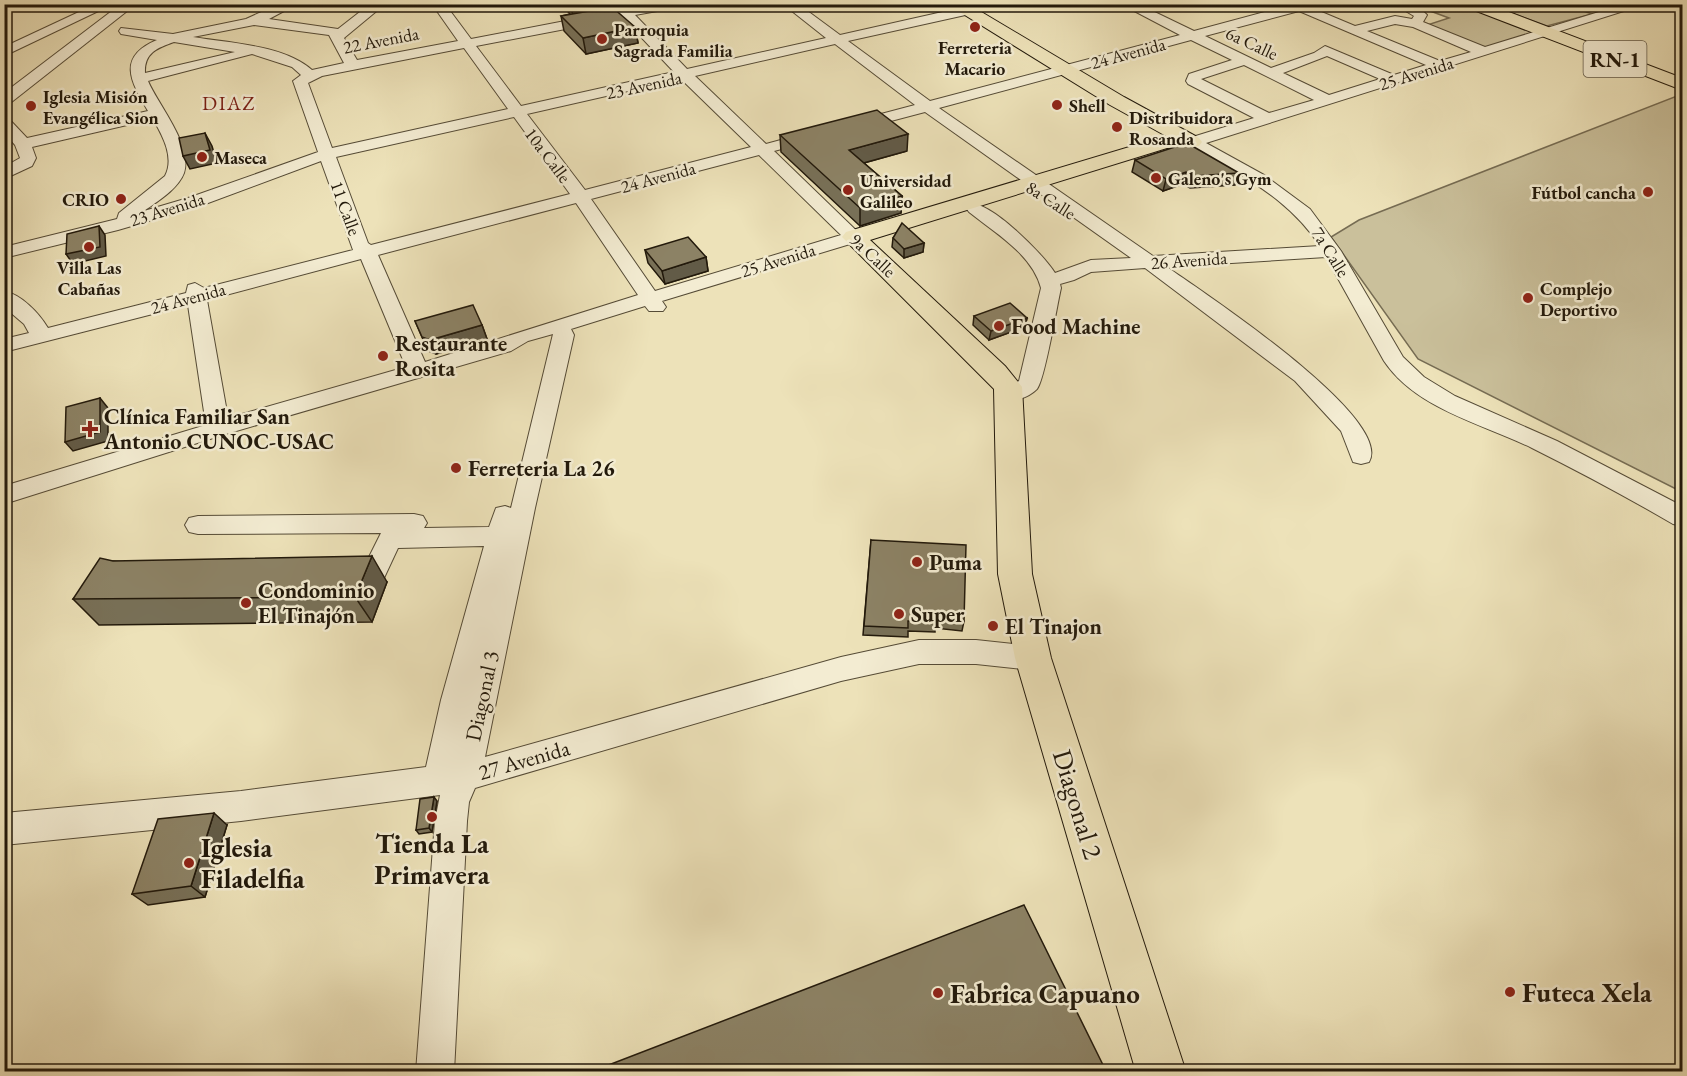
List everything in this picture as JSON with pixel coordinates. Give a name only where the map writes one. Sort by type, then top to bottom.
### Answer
[{"type":"main road","name":"RN-1","points":[[1472,4],[1683,82]]},
{"type":"main road","name":"RN-1","points":[[1480,4],[1550,32]]},
{"type":"main road","name":"7a Calle","points":[[962,7],[1061,68],[1192,141]]},
{"type":"main road","name":"25 Avenida","points":[[858,241],[1192,141]]},
{"type":"main road","name":"25 Avenida","points":[[858,241],[975,208],[1036,186]]},
{"type":"main road","name":"9a Calle","points":[[858,241],[995,372],[1008,387],[1010,394]]},
{"type":"main road","name":"Diagonal 2","points":[[1010,394],[1018,594],[1033,658],[1161,1071]]},
{"type":"street","points":[[4,51],[107,4]]},
{"type":"street","points":[[4,101],[130,4]]},
{"type":"street","points":[[112,226],[165,186],[176,171],[174,147],[138,79],[136,69],[138,59],[149,48],[173,39],[252,21],[291,4]]},
{"type":"street","points":[[338,36],[379,4]]},
{"type":"street","name":"10a Calle","points":[[438,4],[514,110],[578,193],[653,303]]},
{"type":"street","name":"22 Avenida","points":[[620,12],[652,4]]},
{"type":"street","name":"22 Avenida","points":[[307,76],[466,43],[480,38],[674,4]]},
{"type":"street","name":"8a Calle","points":[[778,4],[1076,215],[1234,332],[1289,379],[1322,399],[1351,427],[1360,448],[1360,456]]},
{"type":"street","name":"8a Calle","points":[[789,4],[829,39]]},
{"type":"street","name":"23 Avenida","points":[[4,253],[112,226],[208,197],[326,154],[962,7],[997,4]]},
{"type":"street","name":"6a Calle","points":[[1127,4],[1329,101]]},
{"type":"street","points":[[1400,4],[1421,15],[1416,24]]},
{"type":"street","name":"25 Avenida","points":[[1192,141],[1329,101],[1640,4]]},
{"type":"street","points":[[1300,5],[1439,66]]},
{"type":"street","name":"24 Avenida","points":[[4,346],[40,333],[1300,5]]},
{"type":"street","points":[[1590,8],[1607,14]]},
{"type":"street","name":"9a Calle","points":[[620,12],[858,241]]},
{"type":"street","points":[[1354,30],[1395,20],[1416,24],[1484,52]]},
{"type":"street","points":[[252,21],[327,29],[334,32],[353,66]]},
{"type":"street","points":[[126,31],[258,51],[297,64],[307,76]]},
{"type":"street","points":[[1378,40],[1355,46],[1334,45],[1320,48],[1394,80]]},
{"type":"street","points":[[1269,73],[1319,56],[1325,50]]},
{"type":"street","points":[[138,79],[258,51]]},
{"type":"street","points":[[1243,61],[1194,77],[1193,81],[1268,119]]},
{"type":"street","name":"11 Calle","points":[[307,76],[300,81],[300,86],[364,249],[418,370]]},
{"type":"street","points":[[23,144],[158,113]]},
{"type":"street","points":[[4,122],[23,144],[27,160],[10,171]]},
{"type":"street","name":"7a Calle","points":[[1192,141],[1283,195],[1315,225],[1400,368],[1426,389],[1453,405],[1505,426],[1619,482],[1683,517]]},
{"type":"street","points":[[975,208],[1034,259],[1051,284],[1029,384],[1025,389],[1010,394]]},
{"type":"street","name":"25 Avenida","points":[[4,495],[418,370],[504,346],[523,345],[555,332],[858,241]]},
{"type":"street","name":"26 Avenida","points":[[1051,284],[1085,267],[1331,250]]},
{"type":"street","points":[[196,292],[218,429]]},
{"type":"street","points":[[4,297],[40,333]]},
{"type":"street","name":"Diagonal 3","points":[[435,1071],[453,801],[456,700],[555,332]]},
{"type":"street","name":"Diagonal 3","points":[[452,779],[555,332]]},
{"type":"street","name":"24 Avenida","points":[[4,338],[40,333]]},
{"type":"street","points":[[198,525],[463,522],[502,527]]},
{"type":"street","points":[[327,572],[375,571],[390,539],[502,527]]},
{"type":"street","name":"27 Avenida","points":[[4,829],[241,806],[452,779],[831,672],[903,654],[949,651],[1033,658]]},
{"type":"shaded area","points":[[1414,5],[1463,5],[1535,32],[1480,49],[1424,26],[1449,18]]},
{"type":"shaded area","points":[[1490,5],[1567,5],[1592,14],[1547,26]]},
{"type":"shaded area","name":"Complejo Deportivo","points":[[1682,94],[1682,492],[1418,359],[1331,237],[1359,220]]},
{"type":"building","points":[[612,7],[635,27],[583,38],[561,16]]},
{"type":"building","points":[[877,110],[908,134],[849,150],[902,196],[860,208],[780,135]]},
{"type":"building","points":[[205,133],[210,150],[183,156],[179,138]]},
{"type":"building","points":[[1187,143],[1239,173],[1194,176],[1186,172],[1166,179],[1135,160]]},
{"type":"building","points":[[902,223],[924,243],[904,249],[893,238]]},
{"type":"building","points":[[99,226],[100,247],[66,254],[67,234]]},
{"type":"building","points":[[688,237],[706,257],[662,271],[645,250]]},
{"type":"building","points":[[1010,303],[1027,318],[991,331],[974,316]]},
{"type":"building","points":[[473,305],[482,325],[430,340],[422,337],[415,321]]},
{"type":"building","points":[[100,398],[100,432],[65,442],[66,407]]},
{"type":"building","points":[[871,540],[966,545],[964,621],[936,619],[936,622],[908,621],[908,628],[864,626]]},
{"type":"building","points":[[372,556],[355,597],[73,599],[100,558],[113,561]]},
{"type":"building","points":[[434,797],[429,828],[416,830],[420,799]]},
{"type":"building","points":[[214,813],[191,886],[132,894],[158,819]]},
{"type":"building","name":"Fabrica Capuano","points":[[1024,905],[1106,1071],[593,1071]]},
{"type":"place","name":"Ferreteria Macario","points":[[975,27]]},
{"type":"place","name":"Parroquia Sagrada Familia","points":[[602,39]]},
{"type":"place","name":"Shell","points":[[1057,105]]},
{"type":"place","name":"Iglesia Misión Evangélica Sion","points":[[31,106]]},
{"type":"place","name":"Distribuidora Rosanda","points":[[1117,127]]},
{"type":"place","name":"Maseca","points":[[202,157]]},
{"type":"place","name":"Galeno's Gym","points":[[1156,178]]},
{"type":"place","name":"Universidad Galileo","points":[[848,190]]},
{"type":"place","name":"Fútbol cancha","points":[[1648,192]]},
{"type":"place","name":"CRIO","points":[[121,199]]},
{"type":"place","name":"Villa Las Cabañas","points":[[89,247]]},
{"type":"place","name":"Complejo Deportivo","points":[[1528,298]]},
{"type":"place","name":"Food Machine","points":[[999,326]]},
{"type":"place","name":"Restaurante Rosita","points":[[383,356]]},
{"type":"place","name":"Clínica Familiar San Antonio CUNOC-USAC","points":[[90,429]]},
{"type":"place","name":"Ferreteria La 26","points":[[456,468]]},
{"type":"place","name":"Puma","points":[[917,562]]},
{"type":"place","name":"Condominio El Tinajón","points":[[246,603]]},
{"type":"place","name":"Super","points":[[899,614]]},
{"type":"place","name":"El Tinajon","points":[[993,626]]},
{"type":"place","name":"Tienda La Primavera","points":[[432,817]]},
{"type":"place","name":"Iglesia Filadelfia","points":[[189,863]]},
{"type":"place","name":"Futeca Xela","points":[[1510,992]]},
{"type":"place","name":"Fabrica Capuano","points":[[938,993]]},
{"type":"district","name":"DIAZ","points":[[229,103]]}]
